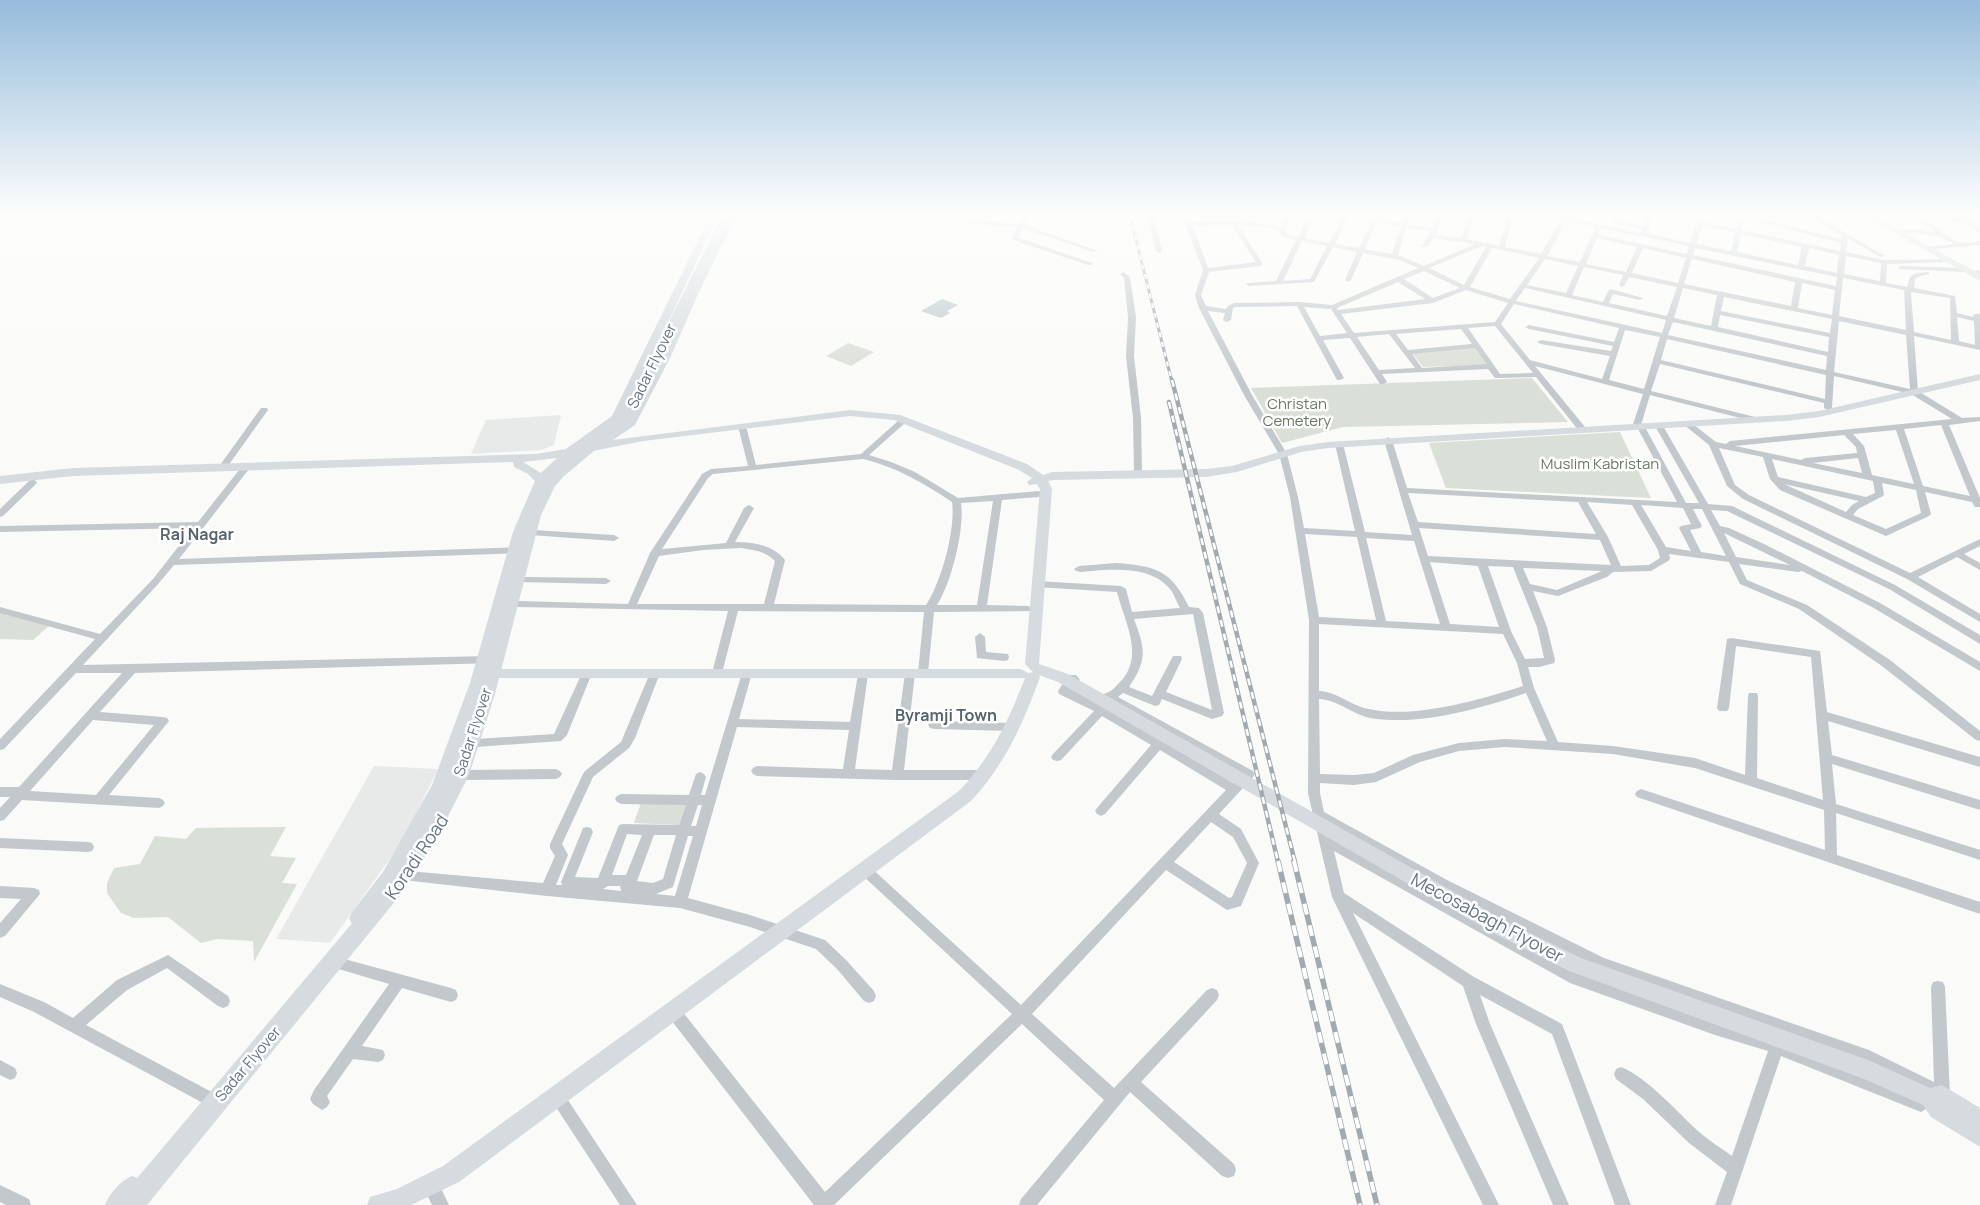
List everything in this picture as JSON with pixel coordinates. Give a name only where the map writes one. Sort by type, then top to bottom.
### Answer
[{"type":"highway","name":"Sadar Flyover","points":[[125,1205],[390,887],[449,785],[468,736],[528,521],[544,484],[558,468],[615,425],[624,415],[653,350],[692,272]]},
{"type":"highway","name":"Sadar Flyover","points":[[131,1205],[399,882],[432,829],[460,775],[481,712],[534,515],[549,485],[558,474],[626,419],[638,399],[698,272]]},
{"type":"main road","points":[[684,274],[703,274]]},
{"type":"main road","name":"Koradi Road","points":[[116,1205],[215,1102],[337,963],[408,876],[432,840],[463,785],[501,666],[518,604],[522,580],[522,550],[529,505],[541,480],[580,450],[616,418],[684,274]]},
{"type":"main road","name":"Koradi Road","points":[[140,1205],[215,1102],[389,877],[440,786],[453,756],[483,660],[522,550],[533,533],[542,506],[580,450],[629,425],[663,362],[703,274]]},
{"type":"main road","points":[[1037,484],[1138,473],[1206,473],[1233,469],[1300,449],[1339,444],[1756,420],[1914,392],[1980,377]]},
{"type":"main road","points":[[536,458],[580,450],[861,413],[896,417],[1023,468],[1037,484],[1028,609],[1029,673]]},
{"type":"main road","points":[[378,1205],[400,1199],[451,1174],[965,796],[985,775],[1012,727],[1029,673],[1046,489],[1013,470],[901,423],[861,413]]},
{"type":"main road","points":[[629,425],[637,434],[655,437]]},
{"type":"main road","points":[[0,485],[245,470],[536,458],[655,437],[742,428]]},
{"type":"main road","points":[[0,480],[73,472],[518,464],[580,450]]},
{"type":"main road","points":[[518,464],[532,471],[541,480]]},
{"type":"main road","points":[[501,666],[1029,673]]},
{"type":"main road","points":[[501,666],[587,673],[655,673],[718,669],[747,673],[863,674],[919,671]]},
{"type":"main road","name":"Mecosabagh Flyover","points":[[1029,673],[1059,683],[1070,684],[1503,929],[1576,965],[1868,1070],[1934,1100]]},
{"type":"main road","points":[[1934,1100],[1980,1120]]},
{"type":"main road","points":[[1934,1100],[1980,1136]]},
{"type":"street","points":[[1205,272],[1198,294],[1203,308],[1248,395],[1283,454],[1300,531],[1314,620],[1314,793],[1338,897],[1491,1205]]},
{"type":"street","points":[[1278,283],[1284,272]]},
{"type":"street","points":[[1249,284],[1312,282],[1317,272]]},
{"type":"street","points":[[1348,280],[1351,272]]},
{"type":"street","points":[[1335,309],[1418,272]]},
{"type":"street","points":[[1432,272],[1466,288],[1512,302],[1914,392],[1960,421]]},
{"type":"street","points":[[1227,320],[1229,311],[1234,305],[1299,304],[1335,309],[1433,301],[1466,288],[1475,272]]},
{"type":"street","points":[[1497,324],[1532,272]]},
{"type":"street","points":[[1568,296],[1579,272]]},
{"type":"street","points":[[1613,272],[1980,348],[1979,318],[1954,314]]},
{"type":"street","points":[[1622,284],[1628,272]]},
{"type":"street","points":[[1685,272],[1638,427],[1697,526],[1684,528],[1697,554]]},
{"type":"street","points":[[1764,272],[1839,289]]},
{"type":"street","points":[[1824,272],[1952,297],[1955,342]]},
{"type":"street","points":[[1657,361],[1828,407],[1831,354],[1840,272]]},
{"type":"street","points":[[1883,284],[1884,272]]},
{"type":"street","points":[[1914,392],[1908,333],[1908,289],[1911,279],[1918,274],[1947,272]]},
{"type":"street","points":[[1123,274],[1127,277],[1132,317],[1130,356],[1137,418],[1138,473]]},
{"type":"street","points":[[1400,280],[1433,301]]},
{"type":"street","points":[[1794,309],[1799,280]]},
{"type":"street","points":[[1523,286],[1831,354]]},
{"type":"street","points":[[1605,304],[1611,291],[1640,298]]},
{"type":"street","points":[[1714,329],[1721,294]]},
{"type":"street","points":[[1299,304],[1340,378]]},
{"type":"street","points":[[1203,308],[1229,311]]},
{"type":"street","points":[[1335,309],[1383,382]]},
{"type":"street","points":[[1717,312],[1834,336]]},
{"type":"street","points":[[1319,338],[1497,324]]},
{"type":"street","points":[[1497,324],[1582,429]]},
{"type":"street","points":[[1605,382],[1623,326]]},
{"type":"street","points":[[1463,327],[1498,376],[1538,374]]},
{"type":"street","points":[[1529,327],[1617,345]]},
{"type":"street","points":[[1391,332],[1420,370]]},
{"type":"street","points":[[1541,342],[1614,354]]},
{"type":"street","points":[[1407,352],[1477,346]]},
{"type":"street","points":[[1528,362],[1756,420]]},
{"type":"street","points":[[1377,372],[1490,366]]},
{"type":"street","points":[[222,468],[264,410]]},
{"type":"street","points":[[1716,445],[1980,419]]},
{"type":"street","points":[[864,456],[901,423]]},
{"type":"street","points":[[1944,423],[1979,503]]},
{"type":"street","points":[[1687,424],[1716,445],[1979,503]]},
{"type":"street","points":[[1660,426],[1717,528],[1743,582],[1803,608],[1886,663],[1980,736]]},
{"type":"street","points":[[742,428],[753,468]]},
{"type":"street","points":[[1767,456],[1774,479],[1783,488],[1886,533],[1926,514],[1920,489],[1899,428]]},
{"type":"street","points":[[1847,433],[1860,446],[1862,455],[1880,494],[1855,507],[1847,516]]},
{"type":"street","points":[[1388,440],[1446,628]]},
{"type":"street","points":[[1339,444],[1382,624]]},
{"type":"street","points":[[1716,445],[1732,486],[1746,497],[1910,577],[1980,619]]},
{"type":"street","points":[[1796,462],[1862,455]]},
{"type":"street","points":[[631,607],[655,553],[705,476],[711,472],[864,456],[885,461],[925,480],[956,501],[998,497],[1037,484]]},
{"type":"street","points":[[0,746],[172,562],[245,470]]},
{"type":"street","points":[[1774,479],[1867,500]]},
{"type":"street","points":[[0,514],[33,482]]},
{"type":"street","points":[[1403,490],[1729,508],[1884,583],[1980,640]]},
{"type":"street","points":[[981,609],[998,497]]},
{"type":"street","points":[[1581,499],[1603,537],[1614,568]]},
{"type":"street","points":[[897,775],[919,671],[929,609],[939,594],[950,563],[958,513],[956,501]]},
{"type":"street","points":[[1424,559],[1517,565],[1651,568],[1665,559],[1663,550],[1635,502]]},
{"type":"street","points":[[730,544],[749,508]]},
{"type":"street","points":[[0,529],[200,525]]},
{"type":"street","points":[[1414,525],[1603,537]]},
{"type":"street","points":[[1717,528],[1726,530],[1876,605],[1980,667]]},
{"type":"street","points":[[1300,531],[1418,538]]},
{"type":"street","points":[[533,533],[614,538]]},
{"type":"street","points":[[1910,577],[1980,542]]},
{"type":"street","points":[[655,553],[730,544],[757,546],[777,554],[780,560],[768,608]]},
{"type":"street","points":[[172,562],[522,550]]},
{"type":"street","points":[[1663,550],[1731,558],[1810,571]]},
{"type":"street","points":[[1958,554],[1980,567]]},
{"type":"street","points":[[1482,563],[1506,631],[1522,663],[1529,688],[1554,745]]},
{"type":"street","points":[[1517,565],[1542,627],[1550,660],[1539,663],[1522,663]]},
{"type":"street","points":[[1079,569],[1125,567],[1158,574],[1173,586],[1186,611]]},
{"type":"street","points":[[1526,588],[1558,593],[1604,575],[1614,568]]},
{"type":"street","points":[[522,580],[606,581]]},
{"type":"street","points":[[1037,584],[1121,589],[1128,616],[1136,633],[1138,663],[1127,684],[1110,698]]},
{"type":"street","points":[[518,604],[631,607],[1028,609]]},
{"type":"street","points":[[718,669],[734,608]]},
{"type":"street","points":[[0,610],[103,638]]},
{"type":"street","points":[[1128,616],[1194,610],[1198,613],[1219,711],[1216,715],[1212,715],[1160,694]]},
{"type":"street","points":[[1314,620],[1506,631]]},
{"type":"street","points":[[980,637],[981,655],[1004,656]]},
{"type":"street","points":[[1723,708],[1731,642],[1816,654],[1830,807],[1831,858]]},
{"type":"street","points":[[1122,688],[1152,702],[1156,701],[1177,659]]},
{"type":"street","points":[[73,669],[132,670],[483,660],[501,666]]},
{"type":"street","points":[[0,816],[132,670]]},
{"type":"street","points":[[476,743],[557,738],[561,735],[587,673]]},
{"type":"street","points":[[547,890],[562,855],[556,848],[556,844],[588,774],[625,745],[655,673]]},
{"type":"street","points":[[680,902],[747,673]]},
{"type":"street","points":[[848,774],[863,674]]},
{"type":"street","points":[[673,1011],[823,1204],[1022,1014],[1166,863],[1211,815],[1235,790],[1250,774],[1072,678],[1070,684],[1063,691],[1102,710],[1235,790]]},
{"type":"street","points":[[1314,694],[1331,695],[1368,713],[1401,715],[1445,710],[1529,688]]},
{"type":"street","points":[[1751,781],[1753,696]]},
{"type":"street","points":[[1057,757],[1102,710]]},
{"type":"street","points":[[1822,715],[1980,762]]},
{"type":"street","points":[[91,716],[163,721],[99,799]]},
{"type":"street","points":[[733,723],[855,726]]},
{"type":"street","points":[[934,725],[1012,727]]},
{"type":"street","points":[[1314,778],[1354,780],[1376,777],[1417,758],[1459,747],[1504,742],[1613,750],[1695,763],[1980,856]]},
{"type":"street","points":[[1101,811],[1159,743]]},
{"type":"street","points":[[1826,758],[1980,805]]},
{"type":"street","points":[[757,771],[897,775],[985,775]]},
{"type":"street","points":[[466,775],[556,774]]},
{"type":"street","points":[[587,832],[567,882],[630,883],[654,889],[668,884],[700,777]]},
{"type":"street","points":[[0,792],[159,802]]},
{"type":"street","points":[[1641,794],[1980,908]]},
{"type":"street","points":[[620,799],[711,800]]},
{"type":"street","points":[[1166,863],[1227,904],[1236,902],[1253,863],[1237,833],[1211,815]]},
{"type":"street","points":[[1319,815],[1442,884],[1600,963],[1869,1057],[1907,1075],[1934,1100]]},
{"type":"street","points":[[603,882],[623,829],[702,831]]},
{"type":"street","points":[[614,896],[630,883],[650,830]]},
{"type":"street","points":[[1325,840],[1422,896],[1575,978],[1715,1028],[1934,1100]]},
{"type":"street","points":[[0,843],[88,848]]},
{"type":"street","points":[[865,870],[1114,1099]]},
{"type":"street","points":[[408,876],[680,902],[750,921],[820,944],[870,996]]},
{"type":"street","points":[[603,882],[614,896]]},
{"type":"street","points":[[0,892],[34,894],[0,932]]},
{"type":"street","points":[[1338,897],[1469,982],[1557,1029],[1624,1205]]},
{"type":"street","points":[[75,1025],[122,984],[168,961],[223,1001]]},
{"type":"street","points":[[337,963],[451,995]]},
{"type":"street","points":[[322,1102],[318,1099],[319,1095],[399,981]]},
{"type":"street","points":[[1469,982],[1483,1024],[1562,1205]]},
{"type":"street","points":[[1934,1100],[1938,987]]},
{"type":"street","points":[[0,990],[39,1006],[169,1075],[215,1102]]},
{"type":"street","points":[[1026,1205],[1114,1099],[1212,995]]},
{"type":"street","points":[[1723,1205],[1777,1047]]},
{"type":"street","points":[[350,1051],[378,1055]]},
{"type":"street","points":[[1622,1074],[1648,1094],[1694,1138],[1736,1169]]},
{"type":"street","points":[[1130,1082],[1228,1170]]},
{"type":"street","points":[[557,1096],[629,1205]]},
{"type":"street","points":[[430,1184],[442,1205]]},
{"type":"street","points":[[0,1192],[23,1205]]},
{"type":"shaded area","points":[[942,299],[958,305],[947,311],[950,313],[941,318],[921,311]]},
{"type":"shaded area","points":[[561,415],[554,445],[541,450],[471,454],[486,420]]},
{"type":"shaded area","points":[[374,766],[438,769],[403,840],[330,943],[276,939]]},
{"type":"green space","points":[[848,343],[874,352],[851,366],[826,356]]},
{"type":"green space","points":[[1475,347],[1489,365],[1423,367],[1412,353]]},
{"type":"green space","name":"Christan Cemetery","points":[[1532,378],[1568,422],[1343,427],[1282,443],[1251,388]]},
{"type":"green space","name":"Muslim Kabristan","points":[[1620,432],[1651,498],[1446,488],[1429,443]]},
{"type":"green space","points":[[0,612],[50,625],[33,640],[0,639]]},
{"type":"green space","points":[[642,800],[687,802],[679,825],[634,823]]},
{"type":"green space","points":[[286,827],[270,856],[296,858],[282,883],[297,884],[254,962],[253,941],[217,939],[201,943],[168,917],[134,918],[121,913],[107,893],[107,883],[114,868],[140,864],[155,836],[186,839],[196,828]]},
{"type":"railway","points":[[1144,272],[1172,382]]},
{"type":"railway","points":[[1172,380],[1295,862]]},
{"type":"railway","points":[[1169,402],[1278,862]]},
{"type":"railway","points":[[1278,861],[1360,1205]]},
{"type":"railway","points":[[1294,861],[1377,1205]]},
{"type":"district","name":"Raj Nagar","points":[[197,534]]},
{"type":"district","name":"Byramji Town","points":[[946,715]]}]
